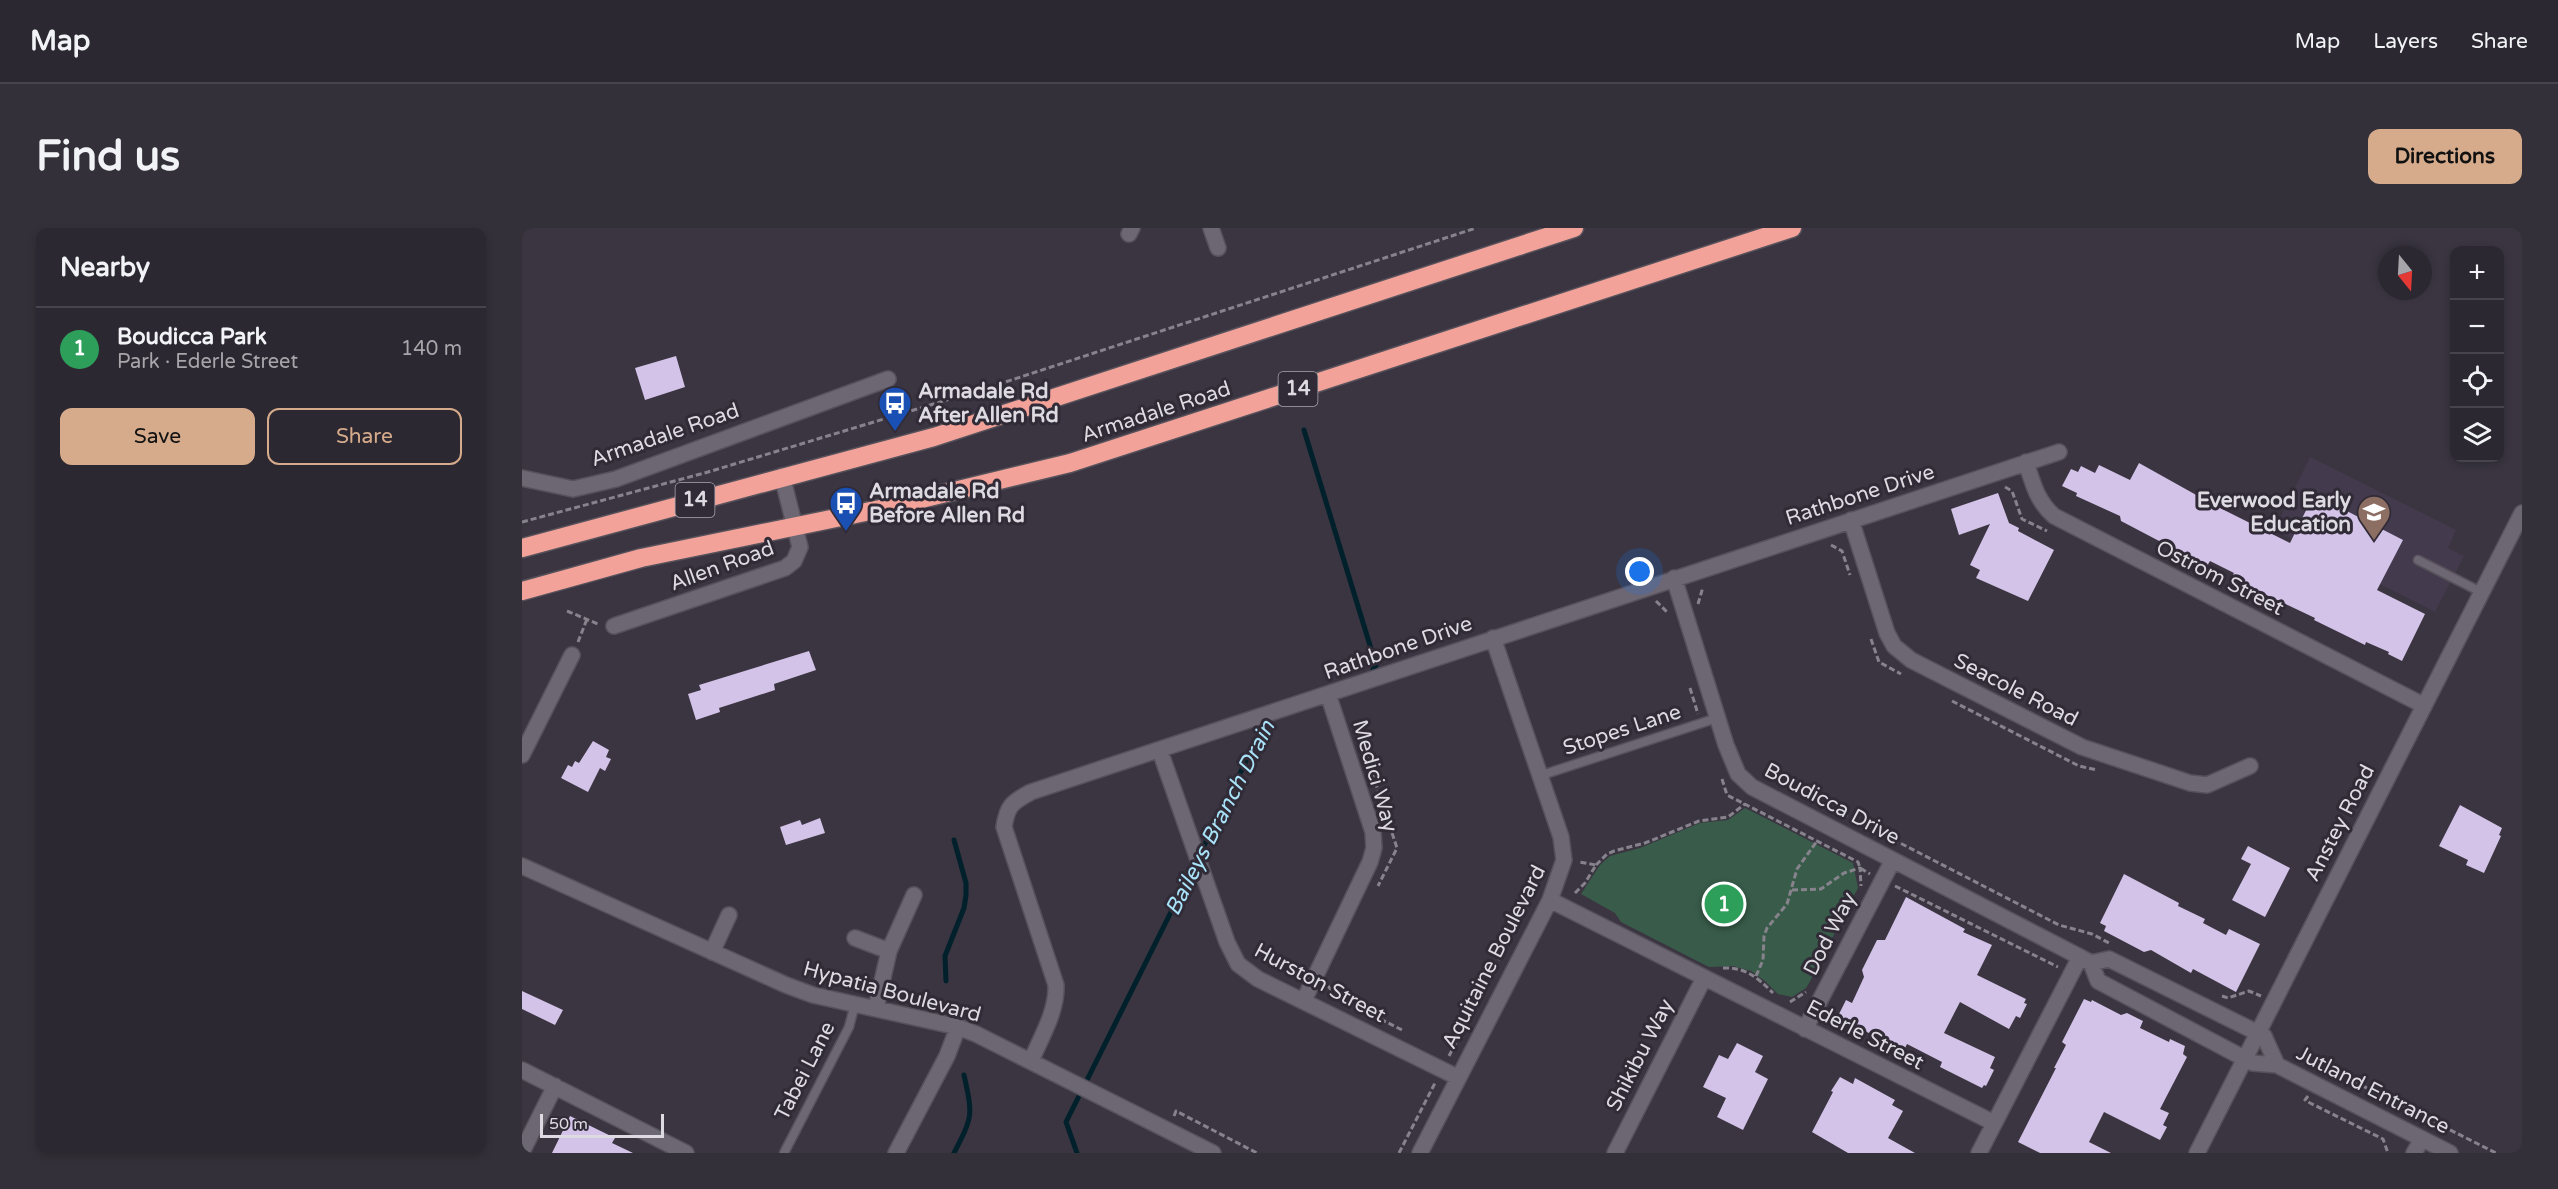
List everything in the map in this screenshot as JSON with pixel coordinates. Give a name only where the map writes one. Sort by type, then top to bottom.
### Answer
[{"type":"highway","name":"14","points":[[522,548],[782,476],[934,437],[1574,228]]},
{"type":"highway","name":"Armadale Road","points":[[522,591],[641,558],[797,527],[1070,463],[1792,228]]},
{"type":"street","points":[[1211,228],[1218,248]]},
{"type":"street","name":"Armadale Road","points":[[522,478],[573,489],[616,479],[888,379]]},
{"type":"street","name":"Rathbone Drive","points":[[1031,1061],[1052,1012],[1056,998],[1056,985],[1004,827],[1006,812],[1016,800],[1031,792],[1160,751],[1674,578],[1853,527],[2026,462],[2059,452]]},
{"type":"street","name":"Ostrom Street","points":[[2026,462],[2043,507],[2054,516],[2423,705]]},
{"type":"street","name":"Allen Road","points":[[614,626],[785,568],[795,561],[800,548],[797,527],[782,476]]},
{"type":"street","name":"Anstey Road","points":[[2197,1153],[2522,513]]},
{"type":"street","name":"Seacole Road","points":[[1853,527],[1887,633],[1894,646],[1911,660],[2082,747],[2190,783],[2207,785],[2250,766]]},
{"type":"street","name":"Boudicca Drive","points":[[1674,578],[1717,718],[1738,774],[1752,787],[2085,960],[2109,959],[2258,1033]]},
{"type":"street","name":"Aquitaine Boulevard","points":[[1420,1153],[1457,1077],[1550,900],[1564,860],[1561,837],[1493,638]]},
{"type":"street","points":[[522,755],[572,655]]},
{"type":"street","name":"Medici Way","points":[[1304,1000],[1370,862],[1374,848],[1373,832],[1328,694]]},
{"type":"street","name":"Hurston Street","points":[[1160,751],[1227,942],[1238,964],[1258,979],[1457,1077]]},
{"type":"street","name":"Dod Way","points":[[1805,1029],[1893,860]]},
{"type":"street","name":"Hypatia Boulevard","points":[[522,866],[786,986],[813,995],[958,1027],[1031,1061],[1213,1153]]},
{"type":"street","points":[[876,1008],[889,951],[914,895]]},
{"type":"street","name":"Ederle Street","points":[[1550,900],[1994,1123]]},
{"type":"street","points":[[712,952],[729,915]]},
{"type":"street","points":[[855,938],[889,951]]},
{"type":"street","points":[[1979,1153],[2085,960]]},
{"type":"street","name":"Boudicca Drive","points":[[2085,960],[2098,981],[2245,1058]]},
{"type":"street","name":"Shikibu Way","points":[[1615,1153],[1704,978]]},
{"type":"street","points":[[896,1153],[947,1056],[958,1027]]},
{"type":"street","name":"Jutland Entrance","points":[[2258,1033],[2264,1036],[2277,1065]]},
{"type":"street","name":"Jutland Entrance","points":[[2245,1058],[2253,1063],[2277,1065],[2450,1153]]},
{"type":"street","points":[[522,1070],[686,1153]]},
{"type":"street","points":[[522,1152],[555,1086]]},
{"type":"street","points":[[2414,1153],[2422,1138]]},
{"type":"lane","points":[[2418,560],[2481,592]]},
{"type":"lane","name":"Stopes Lane","points":[[1539,776],[1717,718]]},
{"type":"lane","name":"Tabei Lane","points":[[784,1153],[849,1027],[855,1004]]},
{"type":"path","points":[[522,522],[708,472],[990,387],[1476,228]]},
{"type":"path","points":[[2004,486],[2013,491],[2022,519],[2054,535]]},
{"type":"path","points":[[1853,527],[1828,543],[1842,551],[1853,584]]},
{"type":"path","points":[[1697,607],[1702,587],[1713,584]]},
{"type":"path","points":[[567,611],[607,628],[614,626]]},
{"type":"path","points":[[572,655],[587,619]]},
{"type":"path","points":[[1868,629],[1879,663],[1910,679]]},
{"type":"path","points":[[1952,700],[2079,766],[2100,771]]},
{"type":"path","points":[[1361,740],[1397,848],[1376,890]]},
{"type":"path","points":[[1779,782],[2059,925],[2092,934],[2112,945]]},
{"type":"path","points":[[1575,893],[1607,854],[1645,843],[1699,821],[1728,817],[1745,804]]},
{"type":"path","points":[[1858,862],[1873,829]]},
{"type":"path","points":[[1756,976],[1762,960],[1767,928],[1787,904],[1797,869],[1816,841]]},
{"type":"path","points":[[1578,854],[1578,862],[1596,865]]},
{"type":"path","points":[[1792,890],[1821,889],[1844,873],[1860,868]]},
{"type":"path","points":[[1399,1153],[1541,877]]},
{"type":"path","points":[[1328,985],[1337,997],[1408,1034]]},
{"type":"path","points":[[2219,996],[2228,998],[2249,991],[2273,1002]]},
{"type":"path","points":[[2305,1100],[2383,1139],[2388,1153]]},
{"type":"path","points":[[1167,1129],[1176,1111],[1257,1153]]},
{"type":"shaded area","name":"Everwood Early Education","points":[[2310,457],[2456,530],[2448,548],[2464,556],[2435,612],[2274,530]]},
{"type":"green space","points":[[1745,808],[1853,863],[1858,888],[1806,988],[1792,997],[1778,994],[1751,971],[1733,966],[1709,967],[1621,922],[1615,913],[1581,894],[1600,865],[1610,856],[1640,848],[1700,823],[1728,820]]},
{"type":"building","points":[[676,356],[685,387],[645,400],[635,368]]},
{"type":"building","points":[[2139,463],[2216,506],[2290,543],[2314,494],[2403,540],[2377,590],[2425,614],[2402,661],[2388,654],[2389,652],[2366,642],[2365,645],[2231,578],[2234,573],[2210,561],[2207,566],[2121,521],[2120,516],[2076,496],[2077,493],[2062,486],[2071,469],[2078,472],[2081,466],[2095,473],[2099,465],[2130,480]]},
{"type":"building","points":[[1998,493],[2009,523],[2019,528],[2018,531],[2054,550],[2028,601],[1976,578],[1980,570],[1970,565],[1990,524],[1959,535],[1951,509]]},
{"type":"building","points":[[809,651],[816,670],[774,684],[775,690],[719,708],[720,712],[696,720],[688,694],[701,690],[699,685]]},
{"type":"building","points":[[593,741],[609,750],[606,757],[611,759],[605,771],[600,768],[588,792],[561,778],[568,765],[572,767],[575,761],[579,763]]},
{"type":"building","points":[[2460,805],[2502,828],[2499,835],[2501,836],[2484,873],[2466,865],[2468,860],[2439,846]]},
{"type":"building","points":[[820,818],[825,833],[786,845],[780,827],[800,820],[802,825]]},
{"type":"building","points":[[2248,846],[2290,868],[2265,917],[2232,900],[2251,864],[2241,859]]},
{"type":"building","points":[[2124,874],[2179,903],[2178,906],[2205,919],[2203,923],[2226,935],[2229,929],[2260,944],[2236,992],[2193,969],[2191,973],[2151,950],[2144,952],[2104,931],[2106,926],[2100,923]]},
{"type":"building","points":[[1906,897],[1965,929],[1963,932],[1992,945],[1977,975],[2026,999],[2024,1003],[2027,1004],[2020,1018],[2016,1016],[2009,1029],[1960,1002],[1944,1033],[1995,1057],[1990,1068],[1994,1070],[1986,1086],[1982,1088],[1940,1067],[1942,1062],[1907,1044],[1904,1050],[1840,1019],[1842,1015],[1839,1014],[1846,1000],[1852,1003],[1864,977],[1862,970],[1877,940],[1885,940]]},
{"type":"building","points":[[522,991],[563,1010],[555,1025],[522,1009]]},
{"type":"building","points":[[2084,999],[2091,1002],[2092,1000],[2121,1015],[2127,1013],[2143,1021],[2140,1028],[2169,1042],[2170,1039],[2185,1046],[2183,1054],[2187,1057],[2160,1109],[2169,1113],[2163,1125],[2167,1127],[2160,1140],[2104,1112],[2089,1142],[2111,1153],[2040,1153],[2018,1142],[2056,1068],[2054,1068],[2066,1045],[2062,1042]]},
{"type":"building","points":[[1737,1043],[1763,1056],[1755,1072],[1768,1079],[1743,1130],[1717,1117],[1726,1098],[1703,1087],[1719,1055],[1728,1059]]},
{"type":"building","points":[[1840,1077],[1853,1084],[1855,1078],[1895,1100],[1892,1105],[1903,1111],[1888,1138],[1915,1153],[1848,1153],[1812,1132]]},
{"type":"building","points":[[570,1116],[615,1138],[612,1143],[633,1153],[552,1153]]},
{"type":"waterway","name":"Baileys Branch Drain","points":[[1304,430],[1376,665],[1369,677]]},
{"type":"waterway","name":"Baileys Branch Drain","points":[[1200,854],[1268,717]]},
{"type":"waterway","points":[[946,981],[945,956],[964,908],[966,895],[966,883],[954,840]]},
{"type":"waterway","name":"Baileys Branch Drain","points":[[1077,1153],[1066,1122],[1196,862]]},
{"type":"waterway","points":[[954,1153],[970,1116],[964,1075]]},
{"type":"place","name":"Armadale Rd After Allen Rd","points":[[895,432]]},
{"type":"place","name":"Armadale Rd Before Allen Rd","points":[[846,532]]},
{"type":"place","name":"Everwood Early Education","points":[[2374,541]]},
{"type":"place","name":"Boudicca Park","points":[[1724,904]]}]
